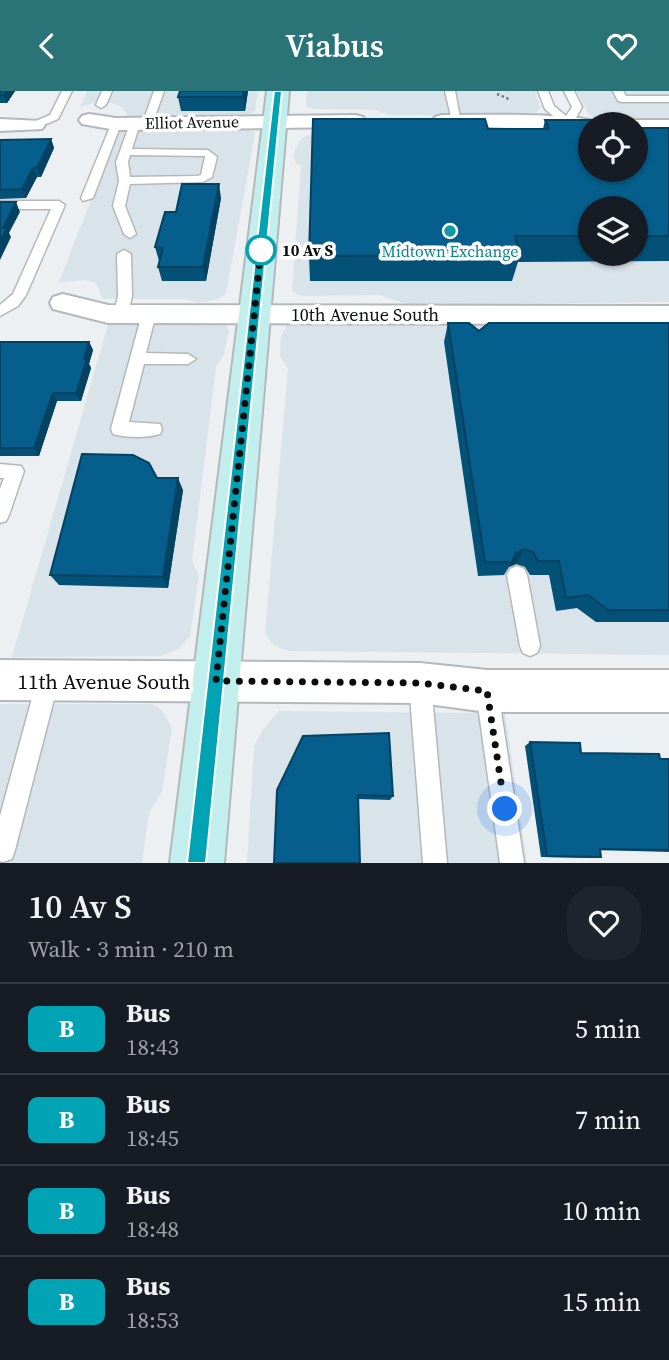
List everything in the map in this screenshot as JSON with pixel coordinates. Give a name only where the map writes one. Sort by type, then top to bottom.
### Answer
[{"type":"main road","points":[[197,863],[276,106]]},
{"type":"street","name":"Elliot Avenue","points":[[95,113],[133,123],[276,106],[372,121]]},
{"type":"street","points":[[425,121],[578,124]]},
{"type":"street","points":[[0,125],[35,124]]},
{"type":"street","points":[[648,126],[669,126]]},
{"type":"street","name":"10th Avenue South","points":[[63,303],[108,314],[254,314],[471,322],[669,315]]},
{"type":"street","name":"11th Avenue South","points":[[0,680],[420,683],[487,691],[669,691]]},
{"type":"lane","points":[[35,124],[54,117],[67,91]]},
{"type":"lane","points":[[95,113],[107,91]]},
{"type":"lane","points":[[87,198],[133,123],[159,91]]},
{"type":"lane","points":[[450,91],[457,121]]},
{"type":"lane","points":[[543,91],[549,107],[568,123],[576,107],[569,91]]},
{"type":"lane","points":[[618,91],[622,99],[668,95]]},
{"type":"lane","points":[[130,234],[119,206],[125,181],[122,162],[133,123]]},
{"type":"lane","points":[[125,152],[208,153],[211,157],[206,177],[199,180],[125,181]]},
{"type":"lane","points":[[0,205],[59,205],[19,295],[13,303],[0,311]]},
{"type":"lane","points":[[121,314],[125,296],[124,254]]},
{"type":"lane","points":[[149,314],[119,429],[154,429]]},
{"type":"lane","points":[[137,358],[188,359]]},
{"type":"lane","points":[[0,471],[15,471],[0,515]]},
{"type":"lane","points":[[517,575],[530,646]]},
{"type":"lane","points":[[3,850],[48,680]]},
{"type":"lane","points":[[420,683],[435,863]]},
{"type":"lane","points":[[487,691],[512,863]]},
{"type":"shaded area","points":[[87,91],[258,91],[255,111],[250,114],[179,116],[172,119],[129,118],[122,107],[113,103],[95,103],[80,107]]},
{"type":"shaded area","points":[[307,91],[535,91],[540,107],[537,112],[528,115],[390,115],[375,110],[306,107]]},
{"type":"shaded area","points":[[577,91],[669,91],[669,119],[648,119],[648,112],[588,112]]},
{"type":"shaded area","points":[[215,126],[247,128],[255,133],[226,294],[218,299],[199,303],[184,299],[103,299],[96,283],[86,280],[59,282],[118,130],[203,130]]},
{"type":"shaded area","name":"Midtown Exchange","points":[[669,131],[669,302],[409,305],[379,295],[296,294],[292,290],[301,166],[296,163],[293,154],[302,138],[316,132],[578,168],[578,182],[648,182],[648,155]]},
{"type":"shaded area","points":[[301,319],[669,322],[669,655],[288,651],[273,645],[265,633],[288,369],[280,356],[281,336],[287,325]]},
{"type":"shaded area","points":[[109,321],[224,322],[229,330],[224,354],[216,367],[192,561],[199,576],[190,636],[180,648],[161,656],[12,657]]},
{"type":"shaded area","points":[[0,704],[152,704],[162,710],[172,728],[162,791],[149,813],[142,863],[0,863]]},
{"type":"shaded area","points":[[504,706],[527,863],[247,863],[254,746],[264,728],[279,711],[471,713]]},
{"type":"building","points":[[180,91],[244,91],[243,97],[178,97]]},
{"type":"building","name":"Midtown Exchange","points":[[313,119],[485,119],[488,129],[549,129],[545,120],[578,120],[578,182],[648,182],[648,128],[669,128],[669,236],[648,236],[648,196],[578,196],[578,236],[515,236],[520,255],[309,256]]},
{"type":"building","points":[[51,139],[37,168],[33,168],[22,189],[0,190],[0,140]]},
{"type":"building","points":[[182,184],[219,184],[203,267],[158,267],[163,248],[155,247],[165,212],[176,212]]},
{"type":"building","points":[[0,202],[16,202],[3,228],[7,228],[0,241]]},
{"type":"building","points":[[448,323],[469,323],[479,331],[489,323],[669,323],[669,610],[608,610],[588,595],[566,598],[559,561],[538,561],[533,552],[524,549],[515,554],[512,562],[485,562]]},
{"type":"building","points":[[0,342],[89,342],[84,359],[87,359],[76,393],[53,393],[34,448],[0,448]]},
{"type":"building","points":[[82,454],[133,455],[149,463],[157,478],[178,478],[163,577],[50,575]]},
{"type":"building","points":[[389,733],[393,796],[358,795],[360,863],[274,863],[277,790],[303,736]]},
{"type":"building","points":[[530,742],[580,743],[581,753],[659,754],[660,759],[669,759],[669,850],[600,849],[601,857],[547,856]]},
{"type":"bus line","name":"B","points":[[197,863],[278,91]]},
{"type":"place","name":"Midtown Exchange","points":[[450,231]]},
{"type":"place","name":"10 Av S","points":[[261,250]]},
{"type":"route","points":[[261,250],[262,239],[216,681],[420,683],[487,691],[505,809]]}]
